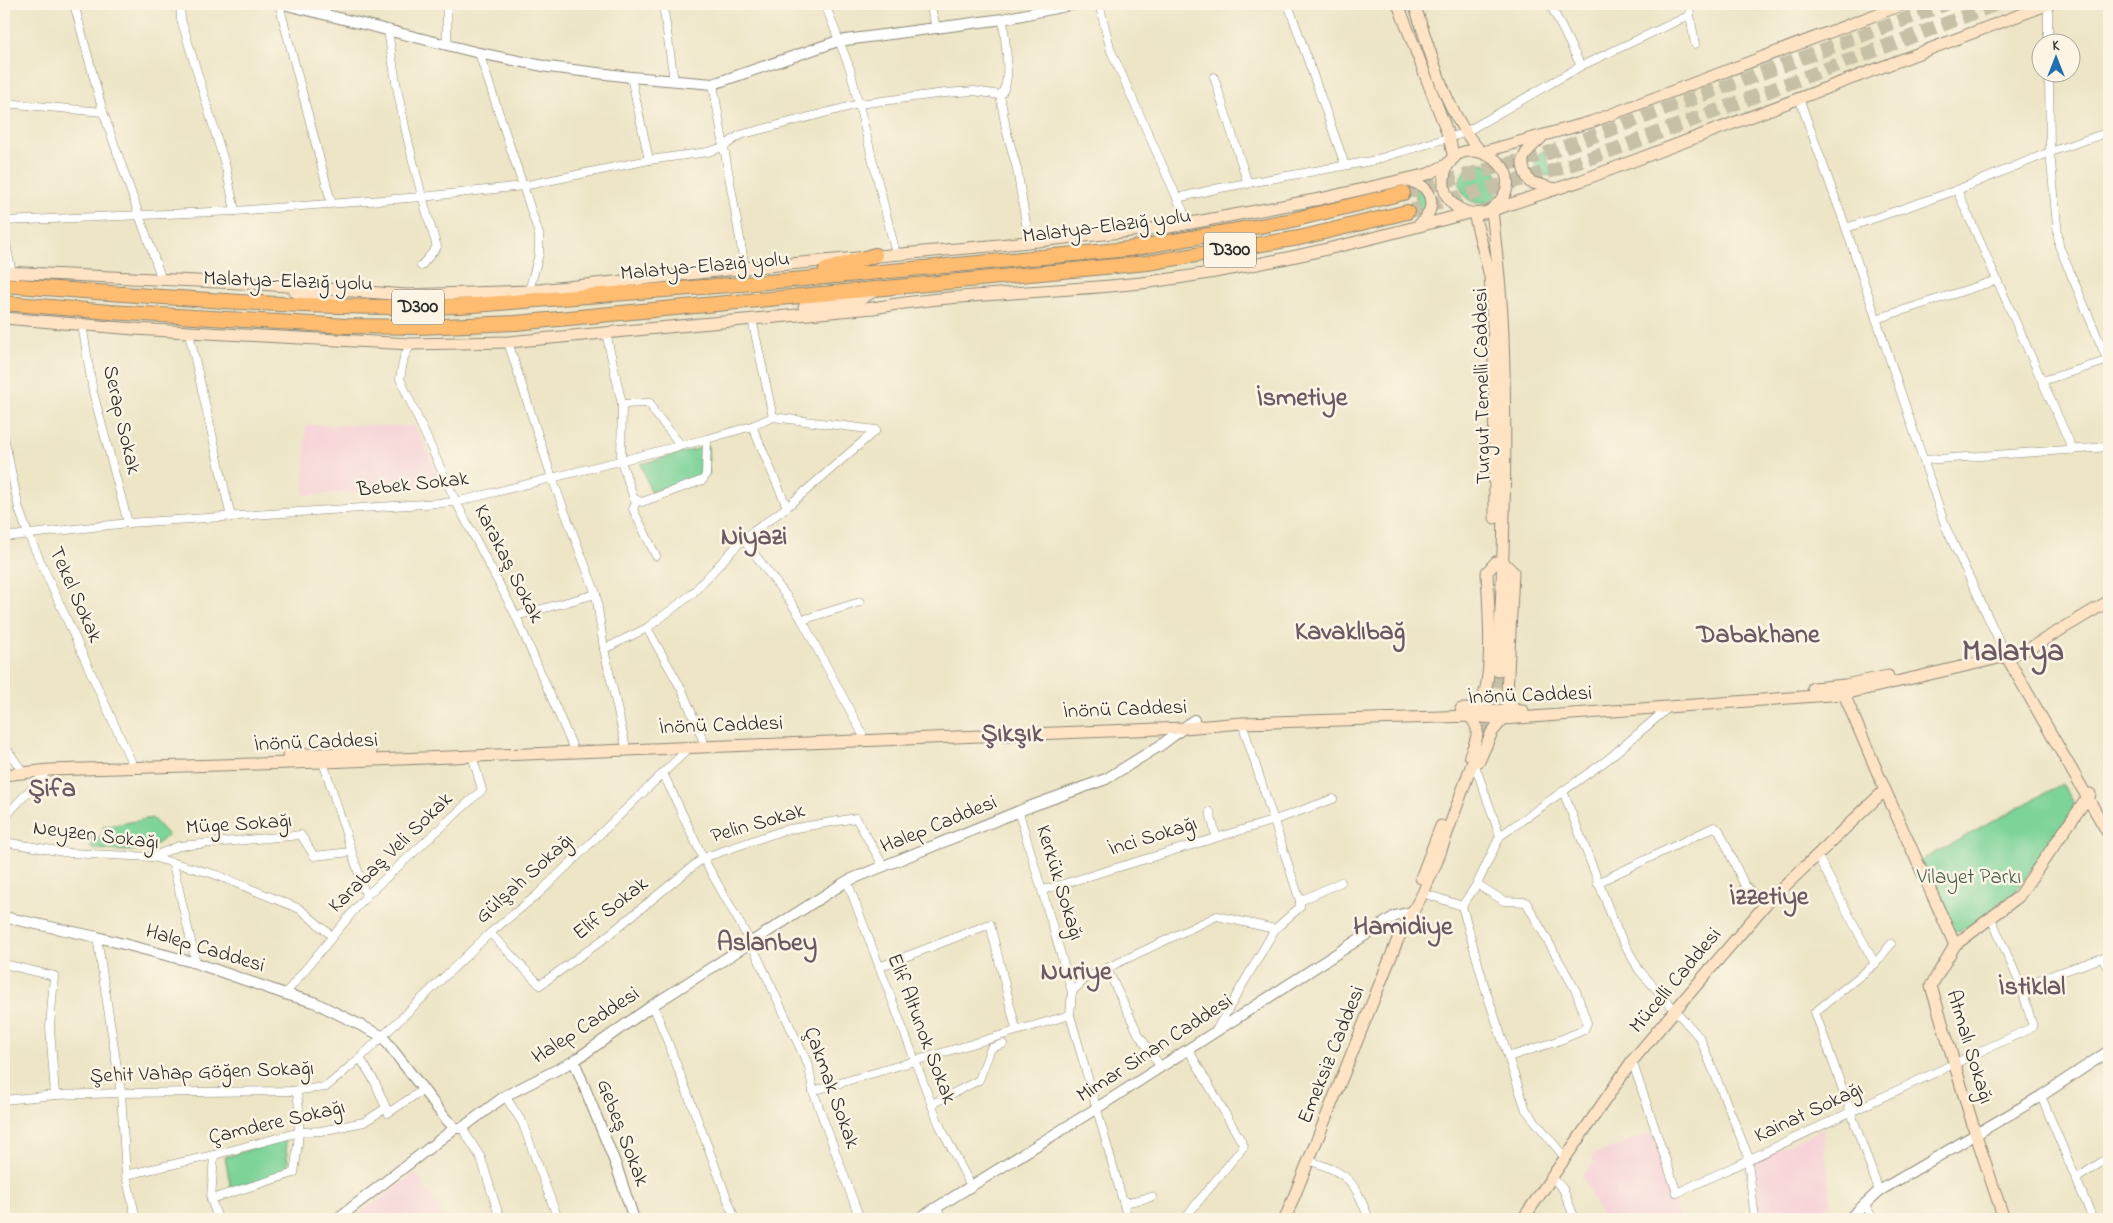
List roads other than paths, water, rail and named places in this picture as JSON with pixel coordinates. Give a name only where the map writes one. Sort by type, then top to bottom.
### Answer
[{"type":"highway","name":"Malatya-Elazığ yolu","points":[[4,284],[165,297],[414,307],[461,306],[792,280],[1129,249],[1288,221],[1402,186]]},
{"type":"highway","name":"D300","points":[[4,303],[110,312],[289,322],[418,327],[516,323],[874,291],[1147,263],[1299,238],[1407,212]]},
{"type":"highway","points":[[792,280],[875,255]]},
{"type":"main road","points":[[1398,4],[1449,137],[1452,161],[1444,176],[1444,189],[1455,207],[1471,213]]},
{"type":"main road","points":[[1414,4],[1451,109],[1464,133],[1482,152],[1498,161],[1504,169],[1507,180],[1504,196],[1492,209]]},
{"type":"main road","points":[[1402,186],[1470,151],[1482,152],[1591,122],[1904,4]]},
{"type":"main road","points":[[4,318],[188,333],[411,344],[508,342],[982,295],[1148,282],[1200,275],[1492,209],[1555,189],[2048,4]]},
{"type":"main road","points":[[1544,135],[1524,155],[1522,166],[1530,182],[1555,189]]},
{"type":"main road","points":[[11,273],[260,284],[406,295],[529,291],[875,255],[1029,242],[1185,224],[1417,182],[1427,191],[1432,200],[1432,210],[1428,218],[1418,226]]},
{"type":"main road","name":"Turgut Temelli Caddesi","points":[[1471,213],[1490,276],[1494,343],[1499,562],[1498,671],[1503,338],[1500,273],[1492,209]]},
{"type":"main road","points":[[11,273],[44,288]]},
{"type":"main road","points":[[260,284],[349,305]]},
{"type":"main road","points":[[785,316],[798,307],[858,300],[874,291]]},
{"type":"main road","points":[[289,322],[356,341]]},
{"type":"main road","name":"Turgut Temelli Caddesi","points":[[1474,712],[1486,693],[1488,654],[1487,572],[1499,562]]},
{"type":"main road","name":"Turgut Temelli Caddesi","points":[[1499,562],[1513,572],[1506,693]]},
{"type":"main road","points":[[2109,595],[2008,653],[2109,835]]},
{"type":"main road","name":"İnönü Caddesi","points":[[4,769],[49,764],[1194,720],[1474,712],[1503,719],[1668,708],[1845,689],[2030,648],[2109,601]]},
{"type":"main road","points":[[1474,712],[1695,701],[1845,689],[1885,790],[1956,945],[2018,897],[2089,796]]},
{"type":"main road","points":[[1486,693],[1494,697],[1506,693],[1507,702],[1517,711]]},
{"type":"main road","name":"İnönü Caddesi","points":[[4,775],[49,770],[323,762],[690,746],[1184,728],[1242,723],[1474,712]]},
{"type":"main road","name":"Emeksiz Caddesi","points":[[1285,1219],[1398,939],[1413,908],[1434,878],[1476,768],[1479,747],[1474,712]]},
{"type":"main road","name":"Emeksiz Caddesi","points":[[1413,908],[1420,881],[1479,747],[1503,719]]},
{"type":"main road","name":"Emeksiz Caddesi","points":[[1423,893],[1479,747]]},
{"type":"main road","name":"Mücelli Caddesi","points":[[1523,1219],[1632,1061],[1765,905],[1885,790]]},
{"type":"main road","points":[[2089,796],[2109,826]]},
{"type":"main road","name":"Atmalı Sokağı","points":[[1956,945],[1932,986],[1976,1135],[2004,1219]]},
{"type":"street","points":[[74,4],[103,112],[162,280]]},
{"type":"street","points":[[180,4],[181,19],[226,168],[235,211]]},
{"type":"street","points":[[331,202],[281,4],[479,53],[548,67],[631,78],[713,84],[838,42],[1003,19],[1053,6],[1075,4]]},
{"type":"street","points":[[447,4],[447,45]]},
{"type":"street","points":[[663,4],[674,81]]},
{"type":"street","points":[[824,4],[850,69],[896,254]]},
{"type":"street","points":[[930,4],[936,27]]},
{"type":"street","points":[[1099,4],[1111,51],[1183,211],[1185,224]]},
{"type":"street","points":[[1288,4],[1345,165]]},
{"type":"street","points":[[1550,4],[1581,66]]},
{"type":"street","points":[[1689,4],[1695,44]]},
{"type":"street","points":[[2048,4],[2048,32]]},
{"type":"street","points":[[1177,198],[1371,161],[1464,133],[1581,66],[1690,15]]},
{"type":"street","points":[[4,221],[235,211],[331,202],[422,197],[523,186],[649,160],[708,152],[723,147],[740,135],[859,104],[945,93],[974,92],[1000,95],[1006,90],[1008,80],[1003,19]]},
{"type":"street","points":[[388,29],[393,72],[422,197],[437,247],[421,266]]},
{"type":"street","points":[[479,53],[539,234],[539,254],[529,291]]},
{"type":"street","points":[[1214,77],[1248,184]]},
{"type":"street","points":[[631,78],[649,160]]},
{"type":"street","points":[[2042,381],[2108,362],[2059,246],[2050,152],[2049,82]]},
{"type":"street","points":[[713,84],[745,268]]},
{"type":"street","points":[[1000,95],[1006,130],[1017,169],[1029,242]]},
{"type":"street","points":[[1798,98],[1846,228],[1946,528],[2008,653]]},
{"type":"street","points":[[4,103],[103,112]]},
{"type":"street","points":[[1846,228],[1957,190],[2050,152],[2109,132]]},
{"type":"street","points":[[1957,190],[2073,450]]},
{"type":"street","points":[[4,234],[11,273]]},
{"type":"street","points":[[1876,319],[1997,280]]},
{"type":"street","points":[[604,649],[647,628],[692,594],[743,539],[787,507],[876,430],[773,417],[752,319]]},
{"type":"street","name":"Serap Sokak","points":[[82,324],[93,392],[128,523]]},
{"type":"street","points":[[188,333],[231,517]]},
{"type":"street","points":[[606,333],[622,404],[621,461],[634,499],[642,502],[704,480],[706,475],[707,439]]},
{"type":"street","points":[[508,342],[552,478],[596,594],[604,649],[625,743]]},
{"type":"street","name":"Karakaş Sokak","points":[[411,344],[404,357],[400,379],[456,502],[516,616],[572,745]]},
{"type":"street","points":[[622,404],[650,403],[654,412],[680,444]]},
{"type":"street","name":"Bebek Sokak","points":[[4,537],[128,523],[456,502],[621,461],[680,444],[707,439],[752,426],[773,417]]},
{"type":"street","points":[[752,426],[787,507]]},
{"type":"street","name":"Tekel Sokak","points":[[4,437],[19,509],[28,534],[132,761]]},
{"type":"street","points":[[1924,460],[2109,447]]},
{"type":"street","points":[[637,500],[634,509],[656,556]]},
{"type":"street","points":[[743,539],[802,620],[862,733]]},
{"type":"street","points":[[516,616],[596,594]]},
{"type":"street","points":[[802,620],[860,602]]},
{"type":"street","points":[[647,628],[682,690],[703,740]]},
{"type":"street","points":[[1566,1159],[1526,1110],[1485,988],[1462,906],[1477,884],[1500,836],[1607,760],[1668,708]]},
{"type":"street","name":"Halep Caddesi","points":[[4,917],[97,937],[196,963],[285,994],[314,1002],[382,1036],[458,1128],[505,1096],[574,1061],[653,1005],[847,881],[1106,779],[1194,720]]},
{"type":"street","points":[[1214,1033],[1275,929],[1300,907],[1300,901],[1275,820],[1242,723]]},
{"type":"street","points":[[4,745],[20,768]]},
{"type":"street","name":"Gülşah Sokağı","points":[[382,1036],[490,933],[537,895],[690,746]]},
{"type":"street","name":"Karabaş Veli Sokak","points":[[285,994],[366,896],[482,790],[472,755]]},
{"type":"street","points":[[323,762],[350,852],[366,896]]},
{"type":"street","points":[[1476,768],[1500,836]]},
{"type":"street","points":[[4,818],[49,770]]},
{"type":"street","name":"Çakmak Sokak","points":[[663,773],[703,858],[751,943],[809,1067],[814,1091],[860,1219]]},
{"type":"street","points":[[1563,791],[1597,883],[1617,930],[1640,970],[1700,1038],[1747,1153],[1755,1219]]},
{"type":"street","name":"İnci Sokağı","points":[[1043,890],[1216,836],[1275,820],[1332,799]]},
{"type":"street","points":[[1210,812],[1216,836]]},
{"type":"street","name":"Kerkük Sokağı","points":[[1019,813],[1072,992],[1070,1015],[1128,1219]]},
{"type":"street","name":"Pelin Sokak","points":[[703,858],[784,830],[856,818],[884,867]]},
{"type":"street","points":[[1597,883],[1714,827],[1719,830],[1744,884],[1765,905]]},
{"type":"street","name":"Müge Sokağı","points":[[152,857],[179,846],[301,835],[314,856],[350,852]]},
{"type":"street","name":"Neyzen Sokağı","points":[[4,842],[70,853],[152,857],[172,864],[196,963]]},
{"type":"street","points":[[1817,855],[1875,964]]},
{"type":"street","name":"Elif Sokak","points":[[490,933],[540,985],[601,941],[703,858]]},
{"type":"street","points":[[172,864],[214,874],[300,909],[332,936]]},
{"type":"street","name":"Elif Altunok Sokak","points":[[847,881],[939,1124],[971,1186]]},
{"type":"street","points":[[1300,901],[1341,882]]},
{"type":"street","points":[[1477,884],[1504,901],[1526,902],[1576,991],[1587,1023],[1584,1030],[1555,1042],[1508,1057]]},
{"type":"street","points":[[1423,893],[1462,906]]},
{"type":"street","name":"Mimar Sinan Caddesi","points":[[918,1219],[1098,1108],[1160,1066],[1395,916],[1413,908]]},
{"type":"street","points":[[1072,992],[1086,978],[1217,916],[1275,929]]},
{"type":"street","points":[[1991,918],[2021,986],[2102,958],[2109,970]]},
{"type":"street","points":[[878,967],[990,924],[1016,1029]]},
{"type":"street","points":[[97,937],[120,1093],[126,1175],[136,1219]]},
{"type":"street","points":[[1879,1191],[1815,1012],[1875,964],[1891,944]]},
{"type":"street","points":[[4,964],[54,976],[50,1027],[55,1095]]},
{"type":"street","points":[[1107,969],[1139,1035],[1160,1066]]},
{"type":"street","name":"Kainat Sokağı","points":[[1632,1061],[1677,1193],[2032,1027],[2021,986]]},
{"type":"street","points":[[653,1005],[685,1084],[713,1165],[735,1219]]},
{"type":"street","points":[[814,1091],[1016,1029],[1070,1015]]},
{"type":"street","name":"Şehit Vahap Göğen Sokağı","points":[[4,1100],[55,1095],[290,1091],[326,1087],[382,1036]]},
{"type":"street","points":[[932,1104],[979,1080],[990,1048],[1003,1044]]},
{"type":"street","points":[[1184,1219],[1244,1146],[1188,1049]]},
{"type":"street","points":[[1849,1219],[1879,1191],[2040,1096],[2109,1050]]},
{"type":"street","points":[[360,1058],[375,1082],[386,1108]]},
{"type":"street","name":"Gebeş Sokak","points":[[574,1061],[616,1165],[634,1219]]},
{"type":"street","name":"Çamdere Sokağı","points":[[126,1175],[214,1155],[300,1132],[321,1131],[364,1122],[386,1108],[388,1113],[424,1089]]},
{"type":"street","points":[[211,1199],[294,1173],[300,1132],[298,1093],[290,1091]]},
{"type":"street","points":[[505,1096],[522,1122],[558,1219]]},
{"type":"street","points":[[2040,1096],[2093,1219]]},
{"type":"street","points":[[337,1219],[458,1128],[481,1158],[500,1219]]},
{"type":"street","points":[[214,1155],[211,1199],[218,1219]]},
{"type":"street","points":[[2076,1179],[2109,1157]]},
{"type":"street","points":[[1310,1161],[1331,1168],[1350,1180],[1357,1189],[1369,1219]]},
{"type":"street","points":[[1553,1178],[1562,1189],[1575,1219]]},
{"type":"street","points":[[1124,1203],[1152,1197]]},
{"type":"street","points":[[1864,1205],[1874,1219]]},
{"type":"street","points":[[937,1208],[942,1219]]},
{"type":"tunnel","points":[[1403,193],[1548,153],[1946,4]]},
{"type":"tunnel","points":[[1407,212],[1555,170],[1616,149],[1997,4]]},
{"type":"tunnel","points":[[1477,750],[1483,738],[1498,671]]},
{"type":"district","name":"İsmetiye","points":[[1302,399]]},
{"type":"district","name":"Niyazi","points":[[754,538]]},
{"type":"district","name":"Kavaklıbağ","points":[[1350,633]]},
{"type":"district","name":"Dabakhane","points":[[1758,636]]},
{"type":"district","name":"Malatya","points":[[2013,652]]},
{"type":"district","name":"Şıkşık","points":[[1012,735]]},
{"type":"district","name":"Şifa","points":[[52,790]]},
{"type":"district","name":"İzzetiye","points":[[1769,898]]},
{"type":"district","name":"Hamidiye","points":[[1403,928]]},
{"type":"district","name":"Aslanbey","points":[[767,944]]},
{"type":"district","name":"Nuriye","points":[[1076,973]]},
{"type":"district","name":"İstiklal","points":[[2032,988]]},
{"type":"park label","name":"Vilayet Parkı","points":[[1969,878]]}]
